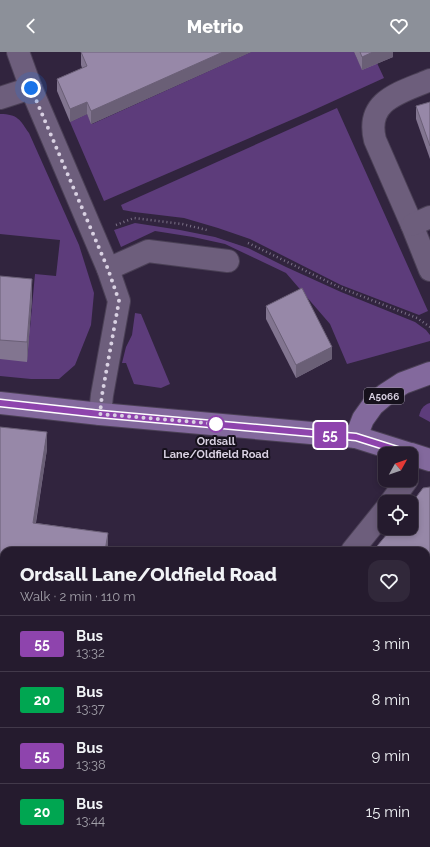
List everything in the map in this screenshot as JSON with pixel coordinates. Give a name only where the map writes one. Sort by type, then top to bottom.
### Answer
[{"type":"main road","name":"A5066","points":[[356,437],[362,419],[386,394],[403,383],[430,373]]},
{"type":"main road","points":[[0,403],[100,414],[356,437],[383,447]]},
{"type":"street","points":[[18,52],[31,88],[108,269],[119,301],[100,414]]},
{"type":"street","points":[[430,80],[384,102],[378,108],[373,119],[372,130],[375,140],[421,221],[430,270]]},
{"type":"street","points":[[0,98],[31,88]]},
{"type":"street","points":[[108,269],[148,251],[228,261]]},
{"type":"street","points":[[355,547],[378,519]]},
{"type":"path","points":[[93,236],[134,218],[182,224],[209,231]]},
{"type":"path","points":[[243,242],[341,288],[417,318],[430,327]]},
{"type":"shaded area","points":[[251,52],[354,52],[362,69],[377,63],[384,78],[104,201],[70,122],[87,114],[92,124]]},
{"type":"shaded area","points":[[337,108],[428,311],[419,315],[341,285],[250,239],[218,228],[184,218],[123,210],[121,205]]},
{"type":"shaded area","points":[[0,114],[15,117],[29,133],[79,245],[94,293],[91,325],[75,365],[59,379],[31,379],[0,376],[0,359],[30,328],[35,274],[56,276],[60,240],[0,234]]},
{"type":"shaded area","points":[[135,223],[215,237],[248,248],[341,292],[415,322],[430,335],[430,341],[347,364],[330,324],[286,273],[225,244],[155,231],[121,247],[114,230]]},
{"type":"shaded area","points":[[135,313],[141,314],[170,384],[161,388],[134,384],[126,363],[122,363],[126,347],[132,335]]},
{"type":"shaded area","points":[[430,403],[430,422],[419,416],[423,408]]},
{"type":"building","points":[[81,52],[223,52],[91,111],[87,102],[70,109],[57,79],[87,66]]},
{"type":"building","points":[[360,52],[373,52],[362,57]]},
{"type":"building","points":[[430,102],[430,146],[416,106]]},
{"type":"building","points":[[0,276],[32,279],[27,342],[0,340]]},
{"type":"building","points":[[302,288],[332,347],[296,365],[266,306]]},
{"type":"building","points":[[0,427],[47,432],[33,523],[108,533],[106,547],[0,547]]},
{"type":"building","points":[[430,487],[430,547],[376,547],[386,535],[418,535],[418,495],[423,488]]},
{"type":"bus line","name":"55","points":[[0,403],[100,414],[356,437],[386,447]]},
{"type":"place","name":"Ordsall Lane/Oldfield Road","points":[[216,424]]},
{"type":"route","points":[[31,88],[108,269],[119,301],[100,414],[218,424],[216,424]]}]
